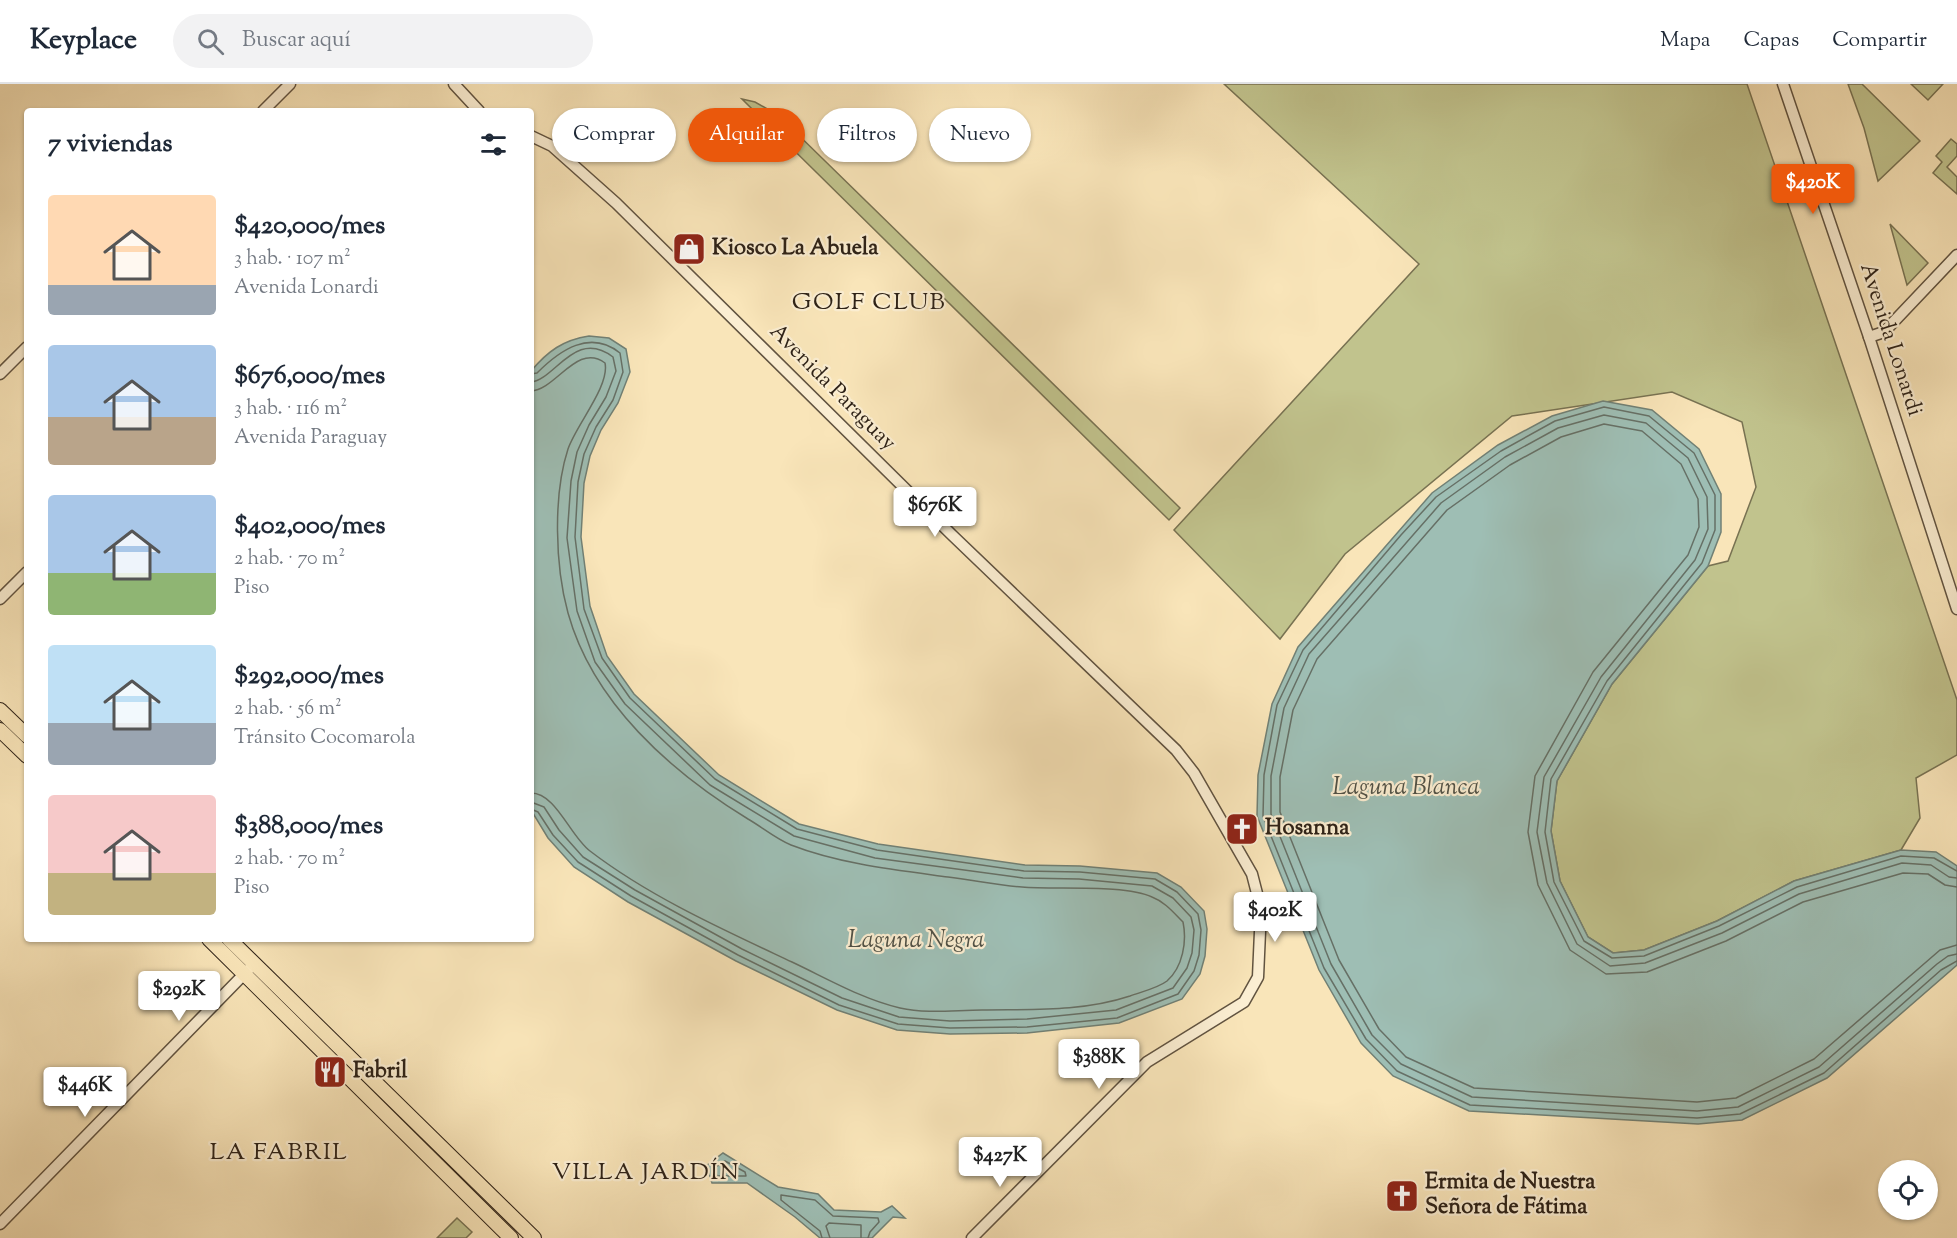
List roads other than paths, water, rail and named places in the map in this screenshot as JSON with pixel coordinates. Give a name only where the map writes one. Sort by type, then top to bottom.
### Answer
[{"type":"main road","points":[[0,710],[24,733]]},
{"type":"main road","points":[[0,730],[24,753]]},
{"type":"main road","points":[[213,942],[249,969],[534,1238]]},
{"type":"main road","points":[[231,942],[249,969],[511,1238]]},
{"type":"street","points":[[266,108],[290,84]]},
{"type":"street","points":[[454,84],[476,108]]},
{"type":"street","name":"Avenida Lonardi","points":[[1783,84],[1869,337],[1957,609]]},
{"type":"street","name":"Avenida Paraguay","points":[[534,137],[552,146],[616,202],[960,543],[1176,750],[1194,773],[1252,874],[1261,909],[1261,947],[1258,977],[1247,998],[1227,1014],[1147,1062],[972,1238]]},
{"type":"street","points":[[1869,337],[1884,332],[1957,255]]},
{"type":"street","points":[[0,374],[24,350]]},
{"type":"street","points":[[0,599],[24,575]]},
{"type":"street","points":[[0,1224],[249,969]]},
{"type":"water","name":"Laguna Negra","points":[[589,336],[609,338],[626,349],[630,372],[618,403],[601,430],[590,456],[584,483],[581,537],[590,606],[607,656],[634,694],[719,775],[799,824],[878,844],[1025,865],[1080,866],[1157,873],[1181,887],[1204,911],[1207,929],[1205,956],[1200,974],[1182,999],[1119,1023],[1027,1033],[950,1034],[897,1030],[837,1010],[736,961],[628,902],[574,867],[548,838],[534,815],[534,368],[557,348],[571,340]]},
{"type":"water","name":"Laguna Blanca","points":[[1603,401],[1652,410],[1699,449],[1721,494],[1721,532],[1708,566],[1612,684],[1557,781],[1551,831],[1560,881],[1588,937],[1613,953],[1644,950],[1717,921],[1794,881],[1901,850],[1936,852],[1957,866],[1957,965],[1827,1078],[1742,1120],[1698,1124],[1469,1111],[1393,1076],[1361,1043],[1319,970],[1257,816],[1258,775],[1272,704],[1298,647],[1432,493],[1498,445],[1552,416]]},
{"type":"water","points":[[723,1153],[778,1187],[818,1194],[834,1210],[881,1212],[892,1206],[905,1218],[893,1217],[872,1238],[820,1238],[747,1183],[712,1183],[706,1166]]},
{"type":"place","name":"Kiosco La Abuela","points":[[689,249]]},
{"type":"place","name":"Hosanna","points":[[1242,829]]},
{"type":"place","name":"Fabril","points":[[330,1072]]},
{"type":"place","name":"Ermita de Nuestra Señora de Fátima","points":[[1402,1196]]},
{"type":"district","name":"GOLF CLUB","points":[[869,303]]},
{"type":"district","name":"LA FABRIL","points":[[279,1153]]},
{"type":"district","name":"VILLA JARDÍN","points":[[646,1173]]}]
